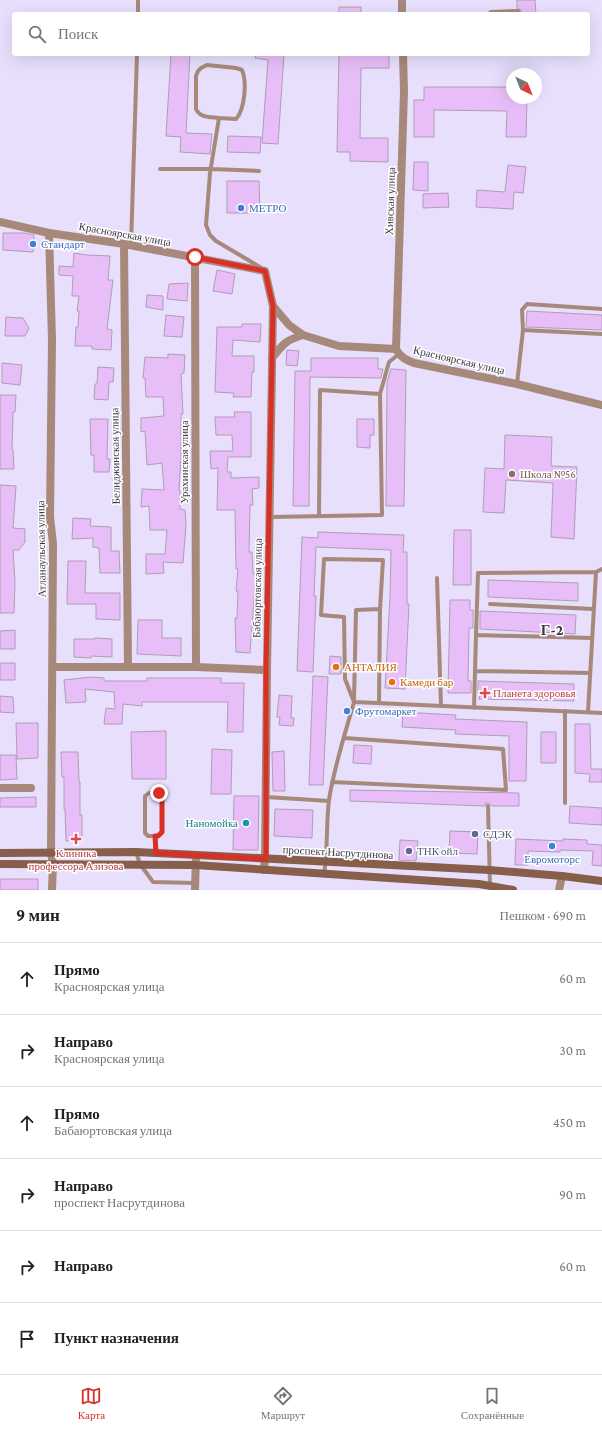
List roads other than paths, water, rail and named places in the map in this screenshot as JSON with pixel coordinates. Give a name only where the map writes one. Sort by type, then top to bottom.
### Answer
[{"type":"main road","name":"проспект Насрутдинова","points":[[0,853],[136,852],[489,870],[602,881]]},
{"type":"main road","name":"проспект Насрутдинова","points":[[0,864],[195,865],[374,876],[513,890]]},
{"type":"street","points":[[402,0],[402,12]]},
{"type":"street","name":"Хивская улица","points":[[398,352],[404,91],[403,56]]},
{"type":"street","name":"Красноярская улица","points":[[0,222],[49,233],[128,245],[265,271],[273,306],[289,325],[303,335],[339,346],[398,352],[406,360],[414,363],[517,384],[602,405]]},
{"type":"street","name":"Атланаульская улица","points":[[49,233],[52,340],[50,517],[53,544],[52,890]]},
{"type":"street","name":"Белиджинская улица","points":[[128,245],[128,667]]},
{"type":"street","name":"Урахинская улица","points":[[195,257],[196,668]]},
{"type":"street","name":"Бабаюртовская улица","points":[[264,870],[266,859],[266,670],[273,306]]},
{"type":"street","points":[[272,358],[285,342],[303,335]]},
{"type":"street","points":[[52,667],[266,670]]},
{"type":"street","points":[[0,788],[31,788]]},
{"type":"street","points":[[195,887],[196,855]]},
{"type":"street","points":[[559,890],[562,876]]},
{"type":"lane","points":[[138,0],[138,12]]},
{"type":"lane","points":[[128,245],[137,56]]},
{"type":"lane","points":[[207,65],[236,68],[242,70],[244,77],[242,107],[240,114],[236,119],[219,118],[201,115],[196,109],[196,76],[198,71],[207,65]]},
{"type":"lane","points":[[219,118],[206,225],[210,235],[216,241],[265,271]]},
{"type":"lane","points":[[160,169],[259,171]]},
{"type":"lane","points":[[517,384],[523,330],[522,310],[527,304],[602,309]]},
{"type":"lane","points":[[523,330],[602,334]]},
{"type":"lane","points":[[270,517],[382,515],[380,394],[389,362],[398,352]]},
{"type":"lane","points":[[319,516],[320,390],[380,394]]},
{"type":"lane","points":[[354,702],[345,679],[344,617],[320,616],[324,559],[384,560],[380,610],[379,703]]},
{"type":"lane","points":[[474,708],[478,573],[596,572],[602,569]]},
{"type":"lane","points":[[588,712],[596,572]]},
{"type":"lane","points":[[437,578],[442,706]]},
{"type":"lane","points":[[490,604],[593,609]]},
{"type":"lane","points":[[324,874],[329,801],[332,782],[354,702],[356,610],[380,610]]},
{"type":"lane","points":[[476,635],[592,638]]},
{"type":"lane","points":[[475,671],[590,673]]},
{"type":"lane","points":[[354,702],[602,713]]},
{"type":"lane","points":[[565,711],[565,803]]},
{"type":"lane","points":[[332,782],[488,791],[506,790],[503,749],[344,738]]},
{"type":"lane","points":[[149,793],[159,793],[162,796],[162,832],[158,836],[155,836],[148,836],[145,833],[145,796],[149,793]]},
{"type":"lane","points":[[266,797],[329,801]]},
{"type":"lane","points":[[488,806],[489,870],[491,887]]},
{"type":"lane","points":[[155,836],[156,853]]},
{"type":"lane","points":[[136,852],[140,864],[153,882],[195,887]]},
{"type":"place","name":"МЕТРО","points":[[241,208]]},
{"type":"place","name":"Стандарт","points":[[33,244]]},
{"type":"place","name":"Школа №56","points":[[512,474]]},
{"type":"place","name":"АНТАЛИЯ","points":[[336,667]]},
{"type":"place","name":"Камеди бар","points":[[392,682]]},
{"type":"place","name":"Планета здоровья","points":[[485,693]]},
{"type":"place","name":"Фрутомаркет","points":[[347,711]]},
{"type":"place","name":"Наномойка","points":[[246,823]]},
{"type":"place","name":"СДЭК","points":[[475,834]]},
{"type":"place","name":"Клиника профессора Азизова","points":[[76,839]]},
{"type":"place","name":"Евромоторс","points":[[552,846]]},
{"type":"place","name":"ТНК ойл","points":[[409,851]]},
{"type":"district","name":"Г-2","points":[[552,630]]}]
